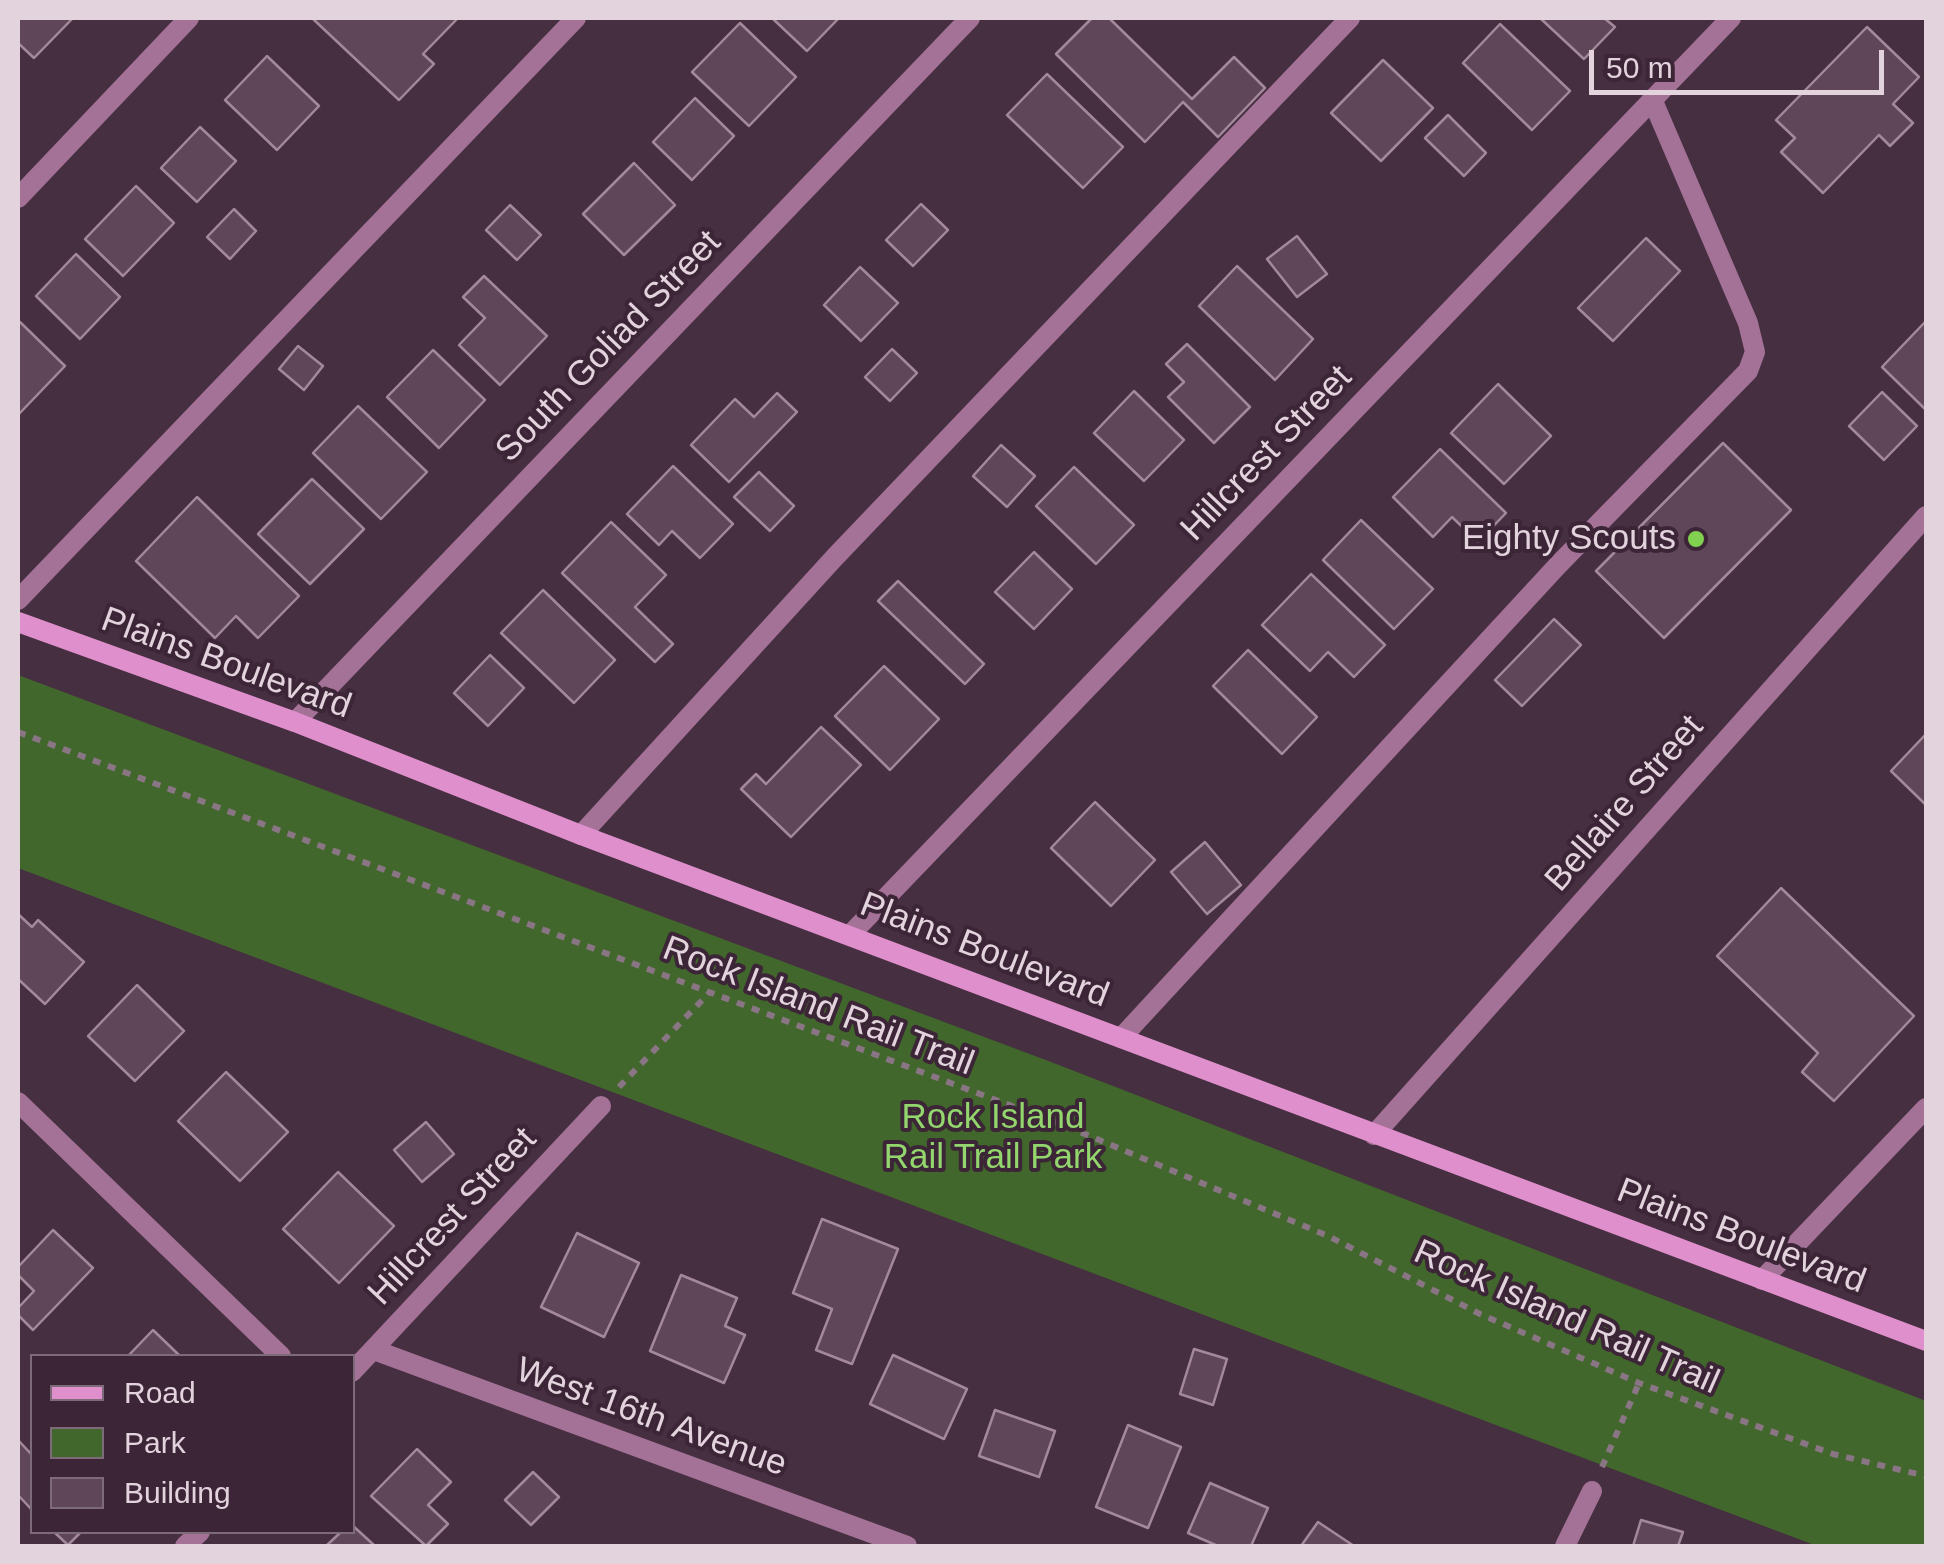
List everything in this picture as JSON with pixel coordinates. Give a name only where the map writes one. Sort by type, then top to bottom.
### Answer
[{"type":"main road","name":"Plains Boulevard","points":[[18,622],[295,722],[581,835],[1926,1341]]},
{"type":"street","points":[[18,198],[190,18]]},
{"type":"street","points":[[18,600],[576,18]]},
{"type":"street","name":"South Goliad Street","points":[[295,722],[970,18]]},
{"type":"street","points":[[581,835],[835,557],[1350,18]]},
{"type":"street","name":"Hillcrest Street","points":[[850,935],[1731,18]]},
{"type":"street","points":[[1121,1038],[1559,564],[1748,372],[1755,352],[1748,323],[1652,100]]},
{"type":"street","name":"Bellaire Street","points":[[1374,1135],[1926,516]]},
{"type":"street","points":[[18,1102],[279,1354]]},
{"type":"street","name":"Hillcrest Street","points":[[355,1369],[601,1106]]},
{"type":"street","points":[[1762,1280],[1926,1108]]},
{"type":"street","name":"West 16th Avenue","points":[[374,1350],[905,1546]]},
{"type":"street","points":[[1566,1546],[1592,1491]]},
{"type":"path","name":"Rock Island Rail Trail","points":[[18,732],[1073,1129],[1273,1213],[1480,1314],[1639,1382],[1833,1454],[1926,1476]]},
{"type":"path","points":[[601,1106],[709,992]]},
{"type":"path","points":[[1592,1491],[1639,1382]]},
{"type":"green space","name":"Rock Island Rail Trail Park","points":[[18,675],[1051,1062],[1926,1401],[1926,1546],[1817,1546],[18,868]]},
{"type":"building","points":[[18,18],[73,18],[34,58],[18,43]]},
{"type":"building","points":[[312,18],[458,18],[423,54],[434,64],[399,100]]},
{"type":"building","points":[[772,18],[839,18],[807,51]]},
{"type":"building","points":[[1092,18],[1109,18],[1192,99],[1234,57],[1265,88],[1218,137],[1183,102],[1145,142],[1056,54]]},
{"type":"building","points":[[1540,18],[1604,18],[1615,27],[1584,59]]},
{"type":"building","points":[[740,23],[796,77],[749,126],[692,72]]},
{"type":"building","points":[[1500,24],[1570,91],[1532,130],[1463,63]]},
{"type":"building","points":[[1867,27],[1919,77],[1893,104],[1913,123],[1890,146],[1879,135],[1823,193],[1781,152],[1795,138],[1776,120]]},
{"type":"building","points":[[267,56],[319,106],[277,150],[225,100]]},
{"type":"building","points":[[1383,60],[1433,108],[1381,161],[1331,113]]},
{"type":"building","points":[[1047,74],[1123,147],[1083,188],[1007,115]]},
{"type":"building","points":[[695,98],[734,136],[692,180],[653,142]]},
{"type":"building","points":[[1448,115],[1486,153],[1464,176],[1425,138]]},
{"type":"building","points":[[200,127],[236,161],[197,202],[161,168]]},
{"type":"building","points":[[634,163],[675,205],[624,255],[583,214]]},
{"type":"building","points":[[136,186],[174,223],[123,276],[85,239]]},
{"type":"building","points":[[921,204],[948,230],[913,266],[886,240]]},
{"type":"building","points":[[510,205],[541,235],[517,260],[486,230]]},
{"type":"building","points":[[234,209],[256,231],[230,259],[207,237]]},
{"type":"building","points":[[1297,236],[1327,274],[1297,297],[1267,259]]},
{"type":"building","points":[[1646,238],[1680,271],[1613,341],[1578,308]]},
{"type":"building","points":[[76,254],[120,297],[80,339],[36,296]]},
{"type":"building","points":[[1237,266],[1313,339],[1275,380],[1199,306]]},
{"type":"building","points":[[860,267],[898,303],[861,341],[824,305]]},
{"type":"building","points":[[484,276],[547,336],[500,385],[459,345],[485,318],[463,297]]},
{"type":"building","points":[[1926,321],[1926,410],[1882,367]]},
{"type":"building","points":[[20,322],[65,366],[18,415],[18,325]]},
{"type":"building","points":[[1187,344],[1250,407],[1214,443],[1168,397],[1184,382],[1166,364]]},
{"type":"building","points":[[298,346],[323,366],[304,390],[279,369]]},
{"type":"building","points":[[892,349],[917,373],[890,401],[865,377]]},
{"type":"building","points":[[433,350],[485,400],[439,448],[387,397]]},
{"type":"building","points":[[1498,384],[1551,436],[1504,484],[1451,433]]},
{"type":"building","points":[[1134,391],[1184,440],[1144,481],[1094,433]]},
{"type":"building","points":[[1882,392],[1917,426],[1884,460],[1849,426]]},
{"type":"building","points":[[777,393],[797,412],[729,482],[691,445],[735,399],[754,417]]},
{"type":"building","points":[[358,406],[427,472],[381,519],[313,453]]},
{"type":"building","points":[[1723,443],[1791,510],[1664,638],[1596,571]]},
{"type":"building","points":[[1001,445],[1035,476],[1007,507],[973,476]]},
{"type":"building","points":[[1440,449],[1506,513],[1478,542],[1452,517],[1433,537],[1393,497]]},
{"type":"building","points":[[673,466],[733,524],[700,558],[672,531],[659,545],[627,514]]},
{"type":"building","points":[[1074,467],[1134,525],[1096,564],[1036,506]]},
{"type":"building","points":[[759,472],[794,506],[770,531],[734,497]]},
{"type":"building","points":[[312,479],[364,529],[310,584],[258,534]]},
{"type":"building","points":[[197,497],[299,596],[258,638],[236,616],[215,638],[136,561]]},
{"type":"building","points":[[1361,520],[1433,589],[1394,629],[1323,560]]},
{"type":"building","points":[[611,522],[666,575],[635,607],[673,644],[655,662],[562,573]]},
{"type":"building","points":[[1034,552],[1072,589],[1034,629],[995,592]]},
{"type":"building","points":[[1311,574],[1385,645],[1354,677],[1328,652],[1310,671],[1262,625]]},
{"type":"building","points":[[898,581],[984,664],[965,684],[878,601]]},
{"type":"building","points":[[543,590],[615,660],[574,703],[501,633]]},
{"type":"building","points":[[1554,619],[1581,645],[1522,706],[1495,680]]},
{"type":"building","points":[[1248,650],[1317,717],[1282,754],[1213,686]]},
{"type":"building","points":[[490,655],[524,688],[488,726],[454,693]]},
{"type":"building","points":[[884,666],[939,719],[890,770],[835,716]]},
{"type":"building","points":[[821,727],[861,765],[791,837],[741,789],[756,774],[766,784]]},
{"type":"building","points":[[1926,734],[1926,805],[1891,771]]},
{"type":"building","points":[[1095,802],[1155,860],[1111,906],[1051,848]]},
{"type":"building","points":[[1205,842],[1241,885],[1207,914],[1171,872]]},
{"type":"building","points":[[1781,888],[1914,1016],[1834,1101],[1802,1072],[1818,1053],[1717,956]]},
{"type":"building","points":[[18,914],[32,927],[38,920],[84,962],[45,1004],[18,979]]},
{"type":"building","points":[[137,985],[184,1031],[135,1081],[88,1036]]},
{"type":"building","points":[[226,1072],[288,1132],[240,1181],[178,1121]]},
{"type":"building","points":[[426,1122],[454,1154],[422,1182],[394,1150]]},
{"type":"building","points":[[338,1172],[394,1226],[339,1283],[283,1229]]},
{"type":"building","points":[[822,1219],[898,1249],[852,1364],[816,1350],[832,1309],[793,1293]]},
{"type":"building","points":[[53,1230],[93,1268],[33,1330],[18,1315],[18,1308],[34,1291],[18,1275],[18,1267]]},
{"type":"building","points":[[577,1233],[639,1263],[604,1337],[541,1307]]},
{"type":"building","points":[[681,1275],[737,1298],[725,1326],[745,1335],[724,1383],[650,1351]]},
{"type":"building","points":[[153,1330],[178,1354],[130,1354]]},
{"type":"building","points":[[1194,1349],[1227,1359],[1213,1405],[1180,1394]]},
{"type":"building","points":[[893,1355],[967,1389],[944,1439],[870,1404]]},
{"type":"building","points":[[995,1410],[1055,1431],[1039,1477],[979,1456]]},
{"type":"building","points":[[1128,1425],[1181,1447],[1148,1528],[1096,1507]]},
{"type":"building","points":[[18,1440],[30,1453],[30,1508],[18,1495]]},
{"type":"building","points":[[417,1449],[451,1482],[428,1505],[448,1524],[426,1546],[371,1496]]},
{"type":"building","points":[[533,1472],[559,1497],[531,1525],[505,1500]]},
{"type":"building","points":[[1210,1483],[1268,1508],[1251,1546],[1218,1546],[1188,1533]]},
{"type":"building","points":[[1641,1520],[1683,1532],[1678,1546],[1633,1546]]},
{"type":"building","points":[[1318,1522],[1354,1546],[1301,1546]]},
{"type":"building","points":[[355,1528],[375,1546],[326,1546],[339,1534],[355,1534]]},
{"type":"building","points":[[56,1534],[79,1534],[68,1545]]},
{"type":"place","name":"Eighty Scouts","points":[[1696,539]]}]
